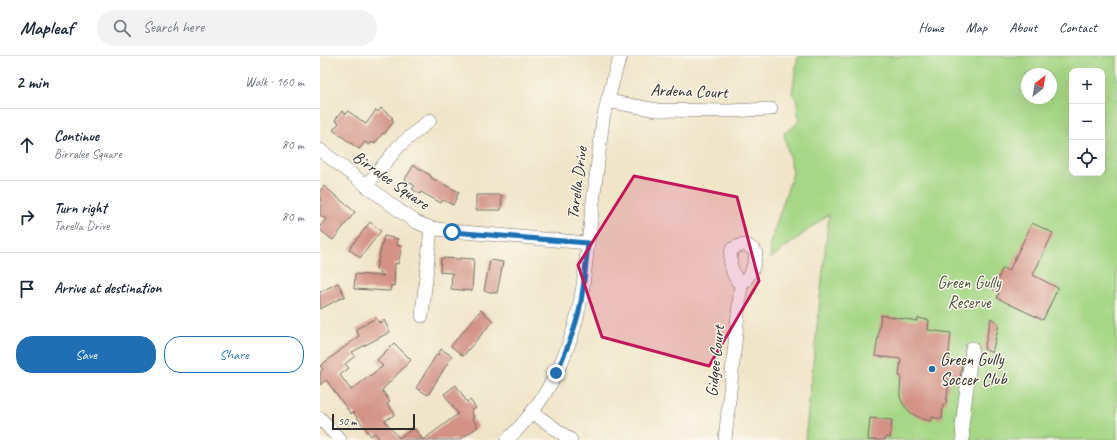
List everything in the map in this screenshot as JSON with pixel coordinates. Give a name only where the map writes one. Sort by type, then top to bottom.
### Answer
[{"type":"street","name":"Tarella Drive","points":[[507,440],[532,412],[543,396],[566,354],[573,334],[580,307],[600,140],[607,101],[621,56]]},
{"type":"street","name":"Ardena Court","points":[[607,101],[657,110],[730,111],[771,109]]},
{"type":"street","points":[[366,186],[399,146],[430,120]]},
{"type":"street","name":"Birralee Square","points":[[320,150],[411,219],[431,228],[452,232],[588,243]]},
{"type":"street","points":[[422,316],[431,228]]},
{"type":"street","name":"Gidgee Court","points":[[725,440],[741,285]]},
{"type":"street","points":[[963,440],[962,425],[972,348]]},
{"type":"street","points":[[532,412],[571,440]]},
{"type":"street","points":[[320,418],[340,440]]},
{"type":"highlighted area","points":[[634,176],[737,197],[759,281],[709,366],[602,337],[578,265]]},
{"type":"green space","name":"Green Gully Reserve","points":[[798,56],[1117,56],[1117,440],[805,440],[829,214],[770,259],[771,251],[769,246],[793,173],[784,133],[793,127],[800,118],[797,115],[797,104],[792,93]]},
{"type":"building","points":[[381,108],[393,118],[391,119],[394,121],[374,144],[372,142],[369,145],[365,142],[359,149],[333,130],[339,123],[335,120],[342,111],[346,114],[348,111],[366,124],[376,110],[378,112]]},
{"type":"building","points":[[414,165],[431,176],[431,178],[459,192],[453,205],[443,200],[441,203],[421,192],[420,194],[412,189],[415,186],[405,179]]},
{"type":"building","points":[[324,186],[355,212],[333,240],[320,230],[320,226],[326,219],[320,215],[320,191]]},
{"type":"building","points":[[476,195],[502,195],[501,210],[476,210]]},
{"type":"building","points":[[370,222],[381,231],[360,258],[349,249]]},
{"type":"building","points":[[1032,223],[1053,233],[1033,275],[1058,288],[1043,320],[997,298],[999,293],[993,289],[1003,268],[1009,271]]},
{"type":"building","points":[[384,236],[398,239],[397,245],[402,246],[398,264],[395,263],[394,286],[391,285],[390,291],[354,289],[355,274],[384,276],[376,269]]},
{"type":"building","points":[[441,258],[474,259],[472,291],[451,289],[452,273],[440,272]]},
{"type":"building","points":[[490,260],[503,262],[497,293],[484,291]]},
{"type":"building","points":[[338,283],[345,296],[320,309],[320,292]]},
{"type":"building","points":[[481,310],[493,321],[463,356],[451,346]]},
{"type":"building","name":"Green Gully Soccer Club","points":[[881,315],[917,321],[918,318],[929,320],[928,330],[951,333],[948,360],[962,363],[960,382],[949,381],[946,404],[943,404],[942,419],[932,417],[932,421],[922,419],[911,413],[906,408],[900,397],[901,376],[899,376],[901,359],[875,356]]},
{"type":"building","points":[[376,318],[379,323],[384,320],[390,332],[352,352],[355,356],[345,364],[349,368],[340,375],[351,390],[383,366],[377,360],[394,343],[411,360],[382,390],[390,402],[387,404],[395,414],[385,421],[399,438],[412,429],[415,429],[423,440],[380,440],[375,433],[371,436],[353,412],[351,414],[326,380],[320,385],[320,372],[323,369],[320,366],[359,336],[356,329]]},
{"type":"building","points":[[991,318],[999,324],[992,353],[984,349]]},
{"type":"building","points":[[441,349],[452,356],[428,395],[416,388]]},
{"type":"building","points":[[456,385],[467,402],[470,400],[476,408],[471,411],[474,417],[472,418],[478,427],[459,440],[423,440],[458,414],[444,394]]},
{"type":"building","points":[[870,418],[892,420],[890,438],[885,437],[885,440],[868,440]]},
{"type":"place","name":"Green Gully Soccer Club","points":[[932,369]]},
{"type":"route","points":[[452,232],[588,243],[580,307],[566,354],[556,373]]}]
